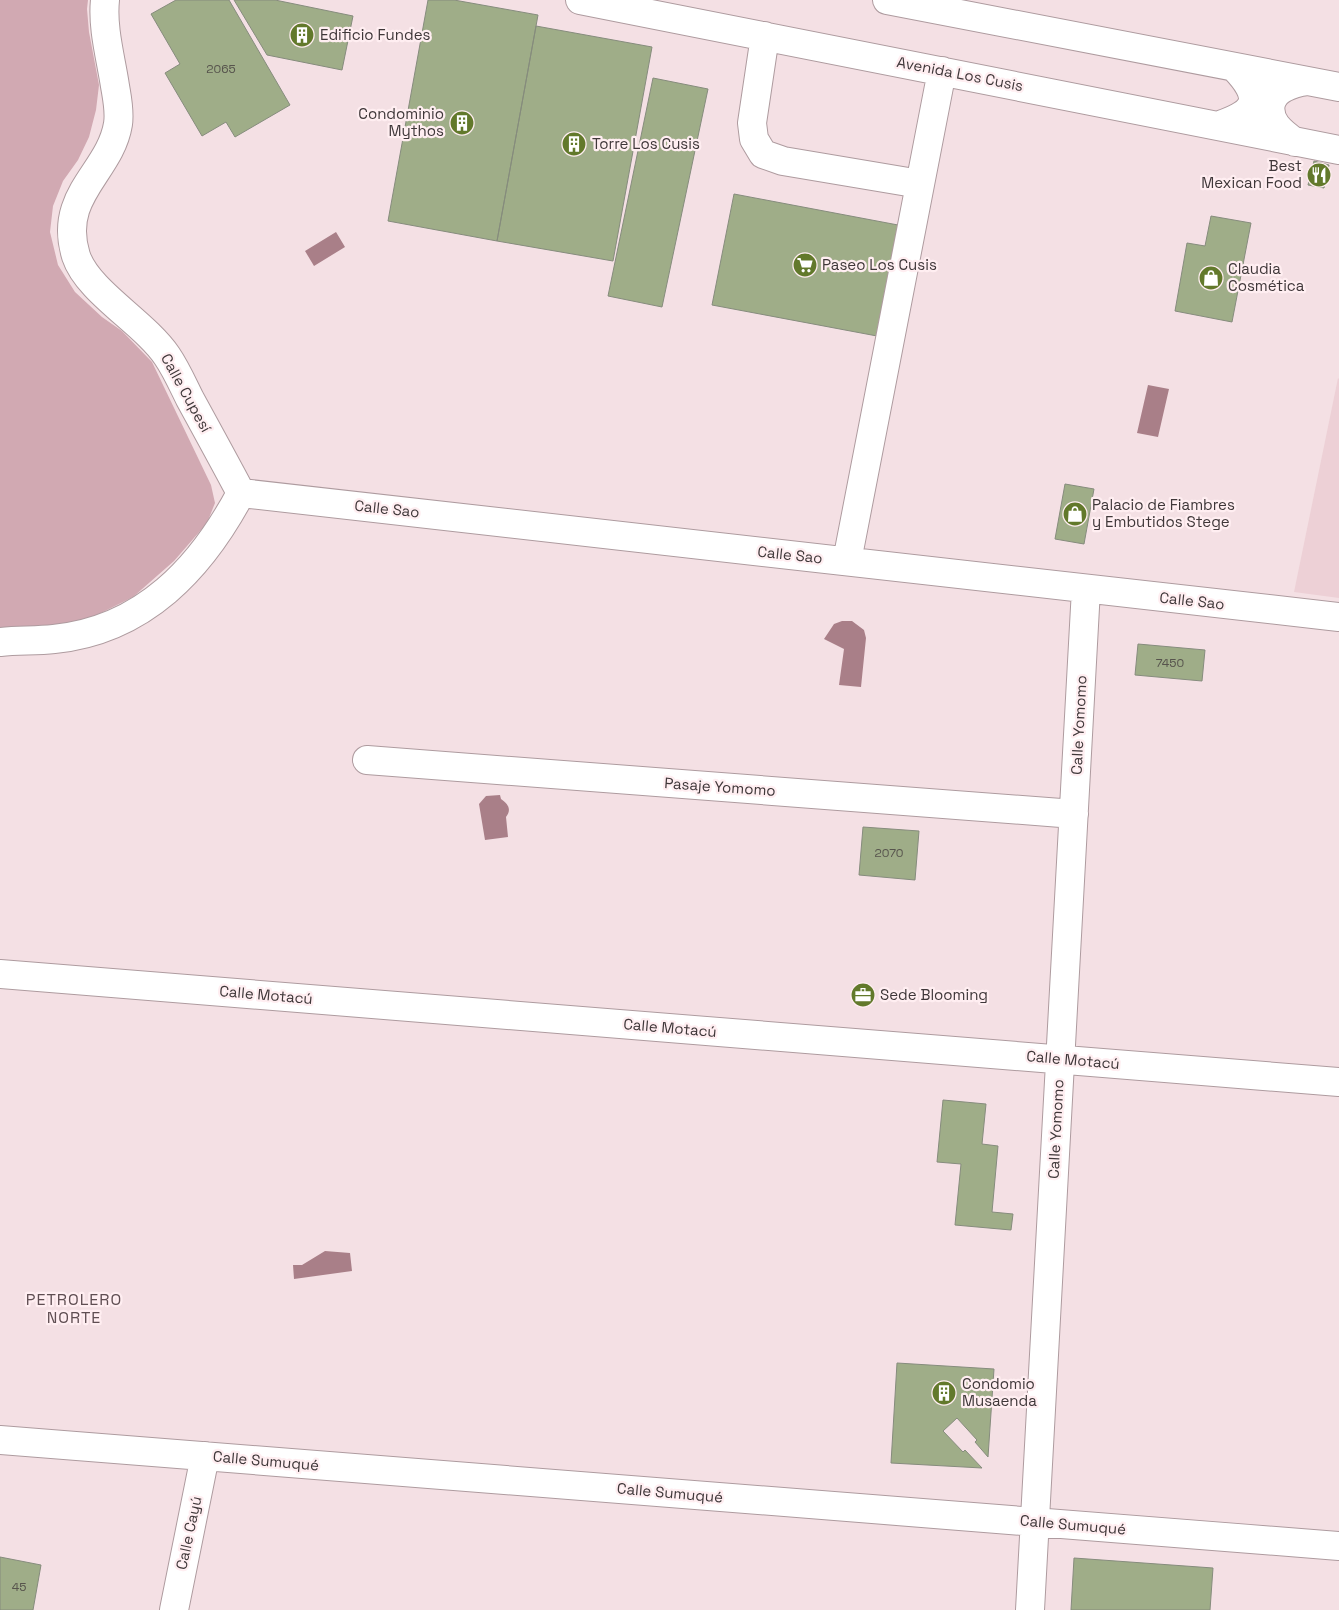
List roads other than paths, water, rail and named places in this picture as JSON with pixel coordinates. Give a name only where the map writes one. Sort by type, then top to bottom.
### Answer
[{"type":"street","name":"Calle Cupesí","points":[[105,0],[105,23],[119,108],[118,124],[112,143],[82,193],[75,209],[71,231],[76,256],[84,273],[103,293],[146,331],[167,356],[241,493]]},
{"type":"street","name":"Avenida Los Cusis","points":[[580,0],[1339,150]]},
{"type":"street","points":[[887,0],[1339,86]]},
{"type":"street","points":[[765,36],[752,123],[754,139],[763,154],[783,160],[920,184]]},
{"type":"street","points":[[1220,125],[1238,119],[1247,113],[1253,98],[1247,80],[1234,67]]},
{"type":"street","points":[[847,561],[942,71]]},
{"type":"street","points":[[1295,142],[1282,132],[1272,120],[1272,99],[1283,88],[1307,81]]},
{"type":"street","name":"Calle Sao","points":[[241,493],[1339,617]]},
{"type":"street","points":[[0,642],[55,639],[100,629],[138,611],[172,587],[199,559],[225,522],[241,493]]},
{"type":"street","name":"Calle Yomomo","points":[[1030,1610],[1086,589]]},
{"type":"street","name":"Pasaje Yomomo","points":[[367,760],[1074,814]]},
{"type":"street","name":"Calle Motacú","points":[[0,974],[1339,1082]]},
{"type":"street","name":"Calle Sumuqué","points":[[0,1440],[1339,1546]]},
{"type":"street","name":"Calle Cayú","points":[[174,1610],[205,1456]]},
{"type":"place","name":"Edificio Fundes","points":[[302,35]]},
{"type":"place","name":"Condominio Mythos","points":[[462,123]]},
{"type":"place","name":"Torre Los Cusis","points":[[574,144]]},
{"type":"place","name":"Best Mexican Food","points":[[1319,175]]},
{"type":"place","name":"Paseo Los Cusis","points":[[805,265]]},
{"type":"place","name":"Claudia Cosmética","points":[[1211,278]]},
{"type":"place","name":"Palacio de Fiambres y Embutidos Stege","points":[[1075,514]]},
{"type":"place","name":"Sede Blooming","points":[[863,995]]},
{"type":"place","name":"Condomio Musaenda","points":[[944,1393]]},
{"type":"district","name":"PETROLERO NORTE","points":[[74,1308]]}]
